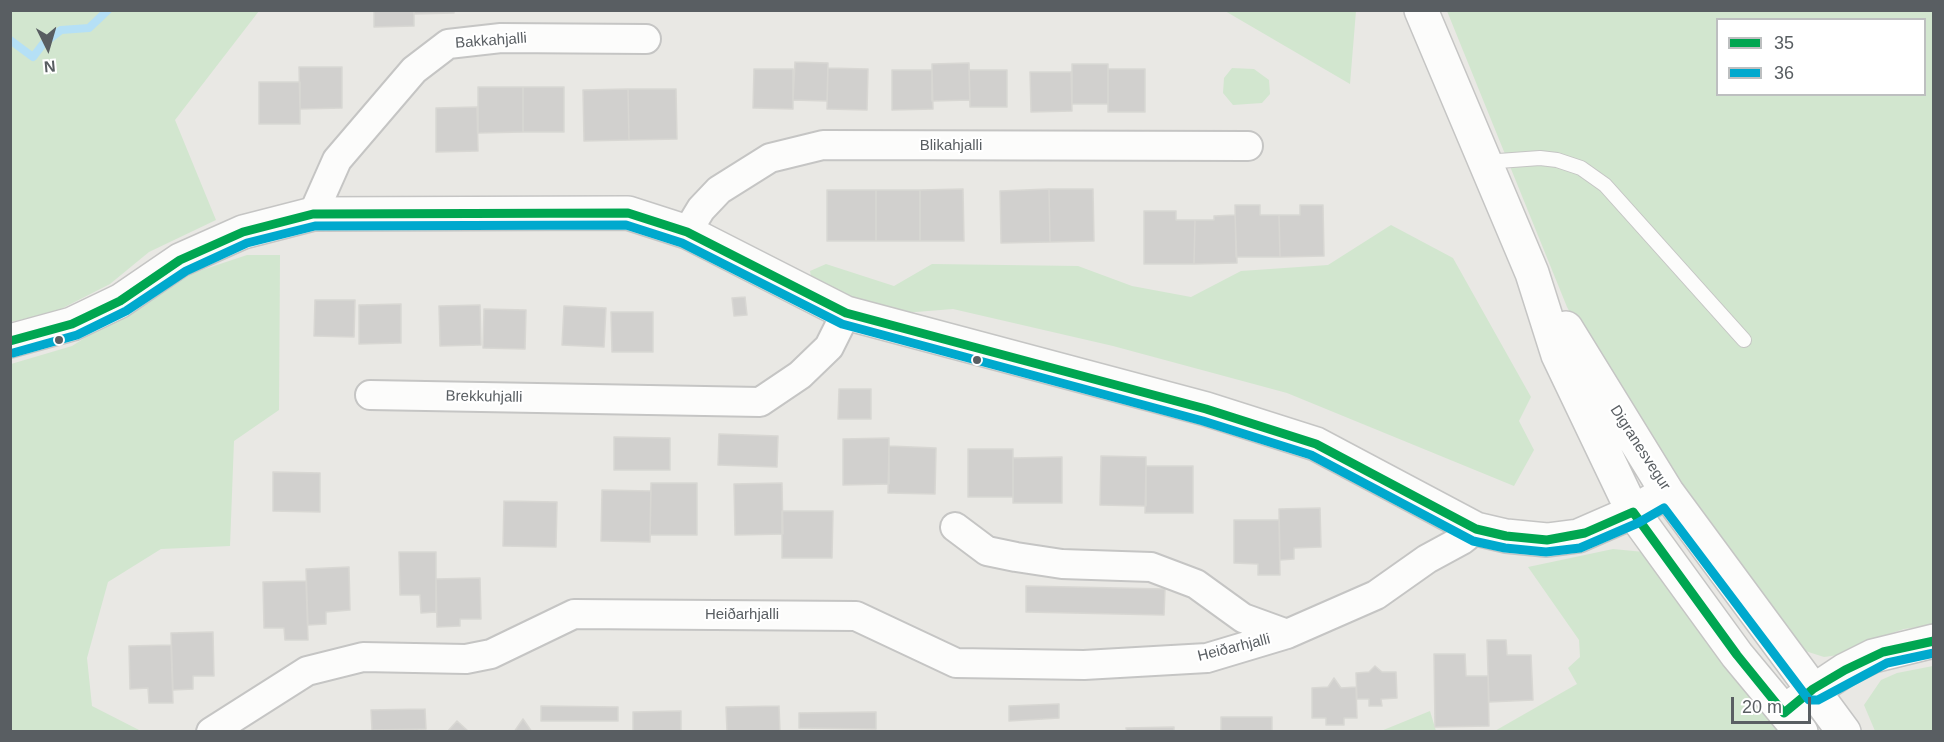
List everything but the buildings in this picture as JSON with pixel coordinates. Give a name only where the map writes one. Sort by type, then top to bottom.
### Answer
[{"type":"street","name":"Digranesvegur","points":[[1421,10],[1532,273],[1558,355],[1633,512],[1737,655],[1792,722]]},
{"type":"street","name":"Bakkahjalli","points":[[313,214],[337,160],[414,70],[448,44],[501,38],[646,39]]},
{"type":"street","name":"Blikahjalli","points":[[687,232],[701,209],[719,190],[770,158],[823,145],[1248,146]]},
{"type":"street","points":[[10,341],[72,324],[120,301],[180,260],[243,232],[313,214],[628,213],[687,232],[846,314],[1206,408],[1317,444],[1476,529],[1506,536],[1547,540],[1585,533],[1633,512],[1667,492]]},
{"type":"street","name":"Digranesvegur","points":[[1532,273],[1667,492],[1844,732]]},
{"type":"street","name":"Brekkuhjalli","points":[[370,395],[760,402],[800,375],[829,347],[846,314]]},
{"type":"street","name":"Heiðarhjalli","points":[[955,527],[987,551],[1016,557],[1062,564],[1151,567],[1196,584],[1243,618],[1287,634]]},
{"type":"street","name":"Heiðarhjalli","points":[[211,732],[307,670],[363,657],[466,659],[482,656],[574,614],[856,616],[956,663],[1084,665],[1207,658],[1287,634],[1376,596],[1427,559],[1462,540],[1476,529]]},
{"type":"street","points":[[1792,722],[1813,689],[1845,670],[1883,652],[1934,641]]},
{"type":"lane","points":[[1485,162],[1540,158],[1557,160],[1581,168],[1605,184],[1744,340]]},
{"type":"green space","points":[[10,11],[259,11],[175,120],[216,220],[149,252],[110,284],[55,312],[11,322]]},
{"type":"green space","points":[[1225,11],[1356,11],[1350,84]]},
{"type":"green space","points":[[1447,11],[1933,11],[1933,625],[1904,629],[1877,638],[1846,654],[1824,657],[1796,648],[1783,636],[1595,359],[1567,307]]},
{"type":"green space","points":[[1232,68],[1254,69],[1269,80],[1270,94],[1262,103],[1233,105],[1223,93],[1224,78]]},
{"type":"green space","points":[[1391,225],[1453,258],[1531,397],[1519,421],[1534,450],[1514,486],[1287,393],[1113,346],[953,309],[891,314],[812,282],[810,271],[826,264],[894,286],[932,264],[1078,266],[1132,286],[1191,297],[1241,271],[1328,265]]},
{"type":"green space","points":[[247,255],[280,255],[279,410],[234,441],[230,546],[161,549],[108,582],[87,658],[92,706],[141,731],[11,732],[11,364],[72,346],[178,278]]},
{"type":"green space","points":[[1613,549],[1644,552],[1788,732],[1493,732],[1577,684],[1568,668],[1580,657],[1579,640],[1528,567]]},
{"type":"green space","points":[[1933,666],[1933,731],[1875,731],[1864,705],[1881,680],[1897,673]]},
{"type":"green space","points":[[1430,711],[1436,731],[1381,731]]},
{"type":"waterway","points":[[10,40],[33,57],[43,44],[61,30],[89,28],[108,10]]},
{"type":"transit line","name":"35","points":[[10,341],[72,324],[120,301],[180,260],[243,232],[313,214],[628,213],[687,232],[846,313],[1206,409],[1316,444],[1476,529],[1506,536],[1547,540],[1585,533],[1633,512],[1737,655],[1784,713],[1813,689],[1845,670],[1883,652],[1934,641]]},
{"type":"transit line","name":"36","points":[[13,353],[77,335],[126,311],[186,271],[247,243],[315,226],[626,225],[682,243],[842,324],[1203,421],[1311,455],[1473,541],[1505,548],[1546,552],[1580,548],[1638,523],[1664,508],[1809,700],[1818,700],[1887,663],[1934,653]]}]
